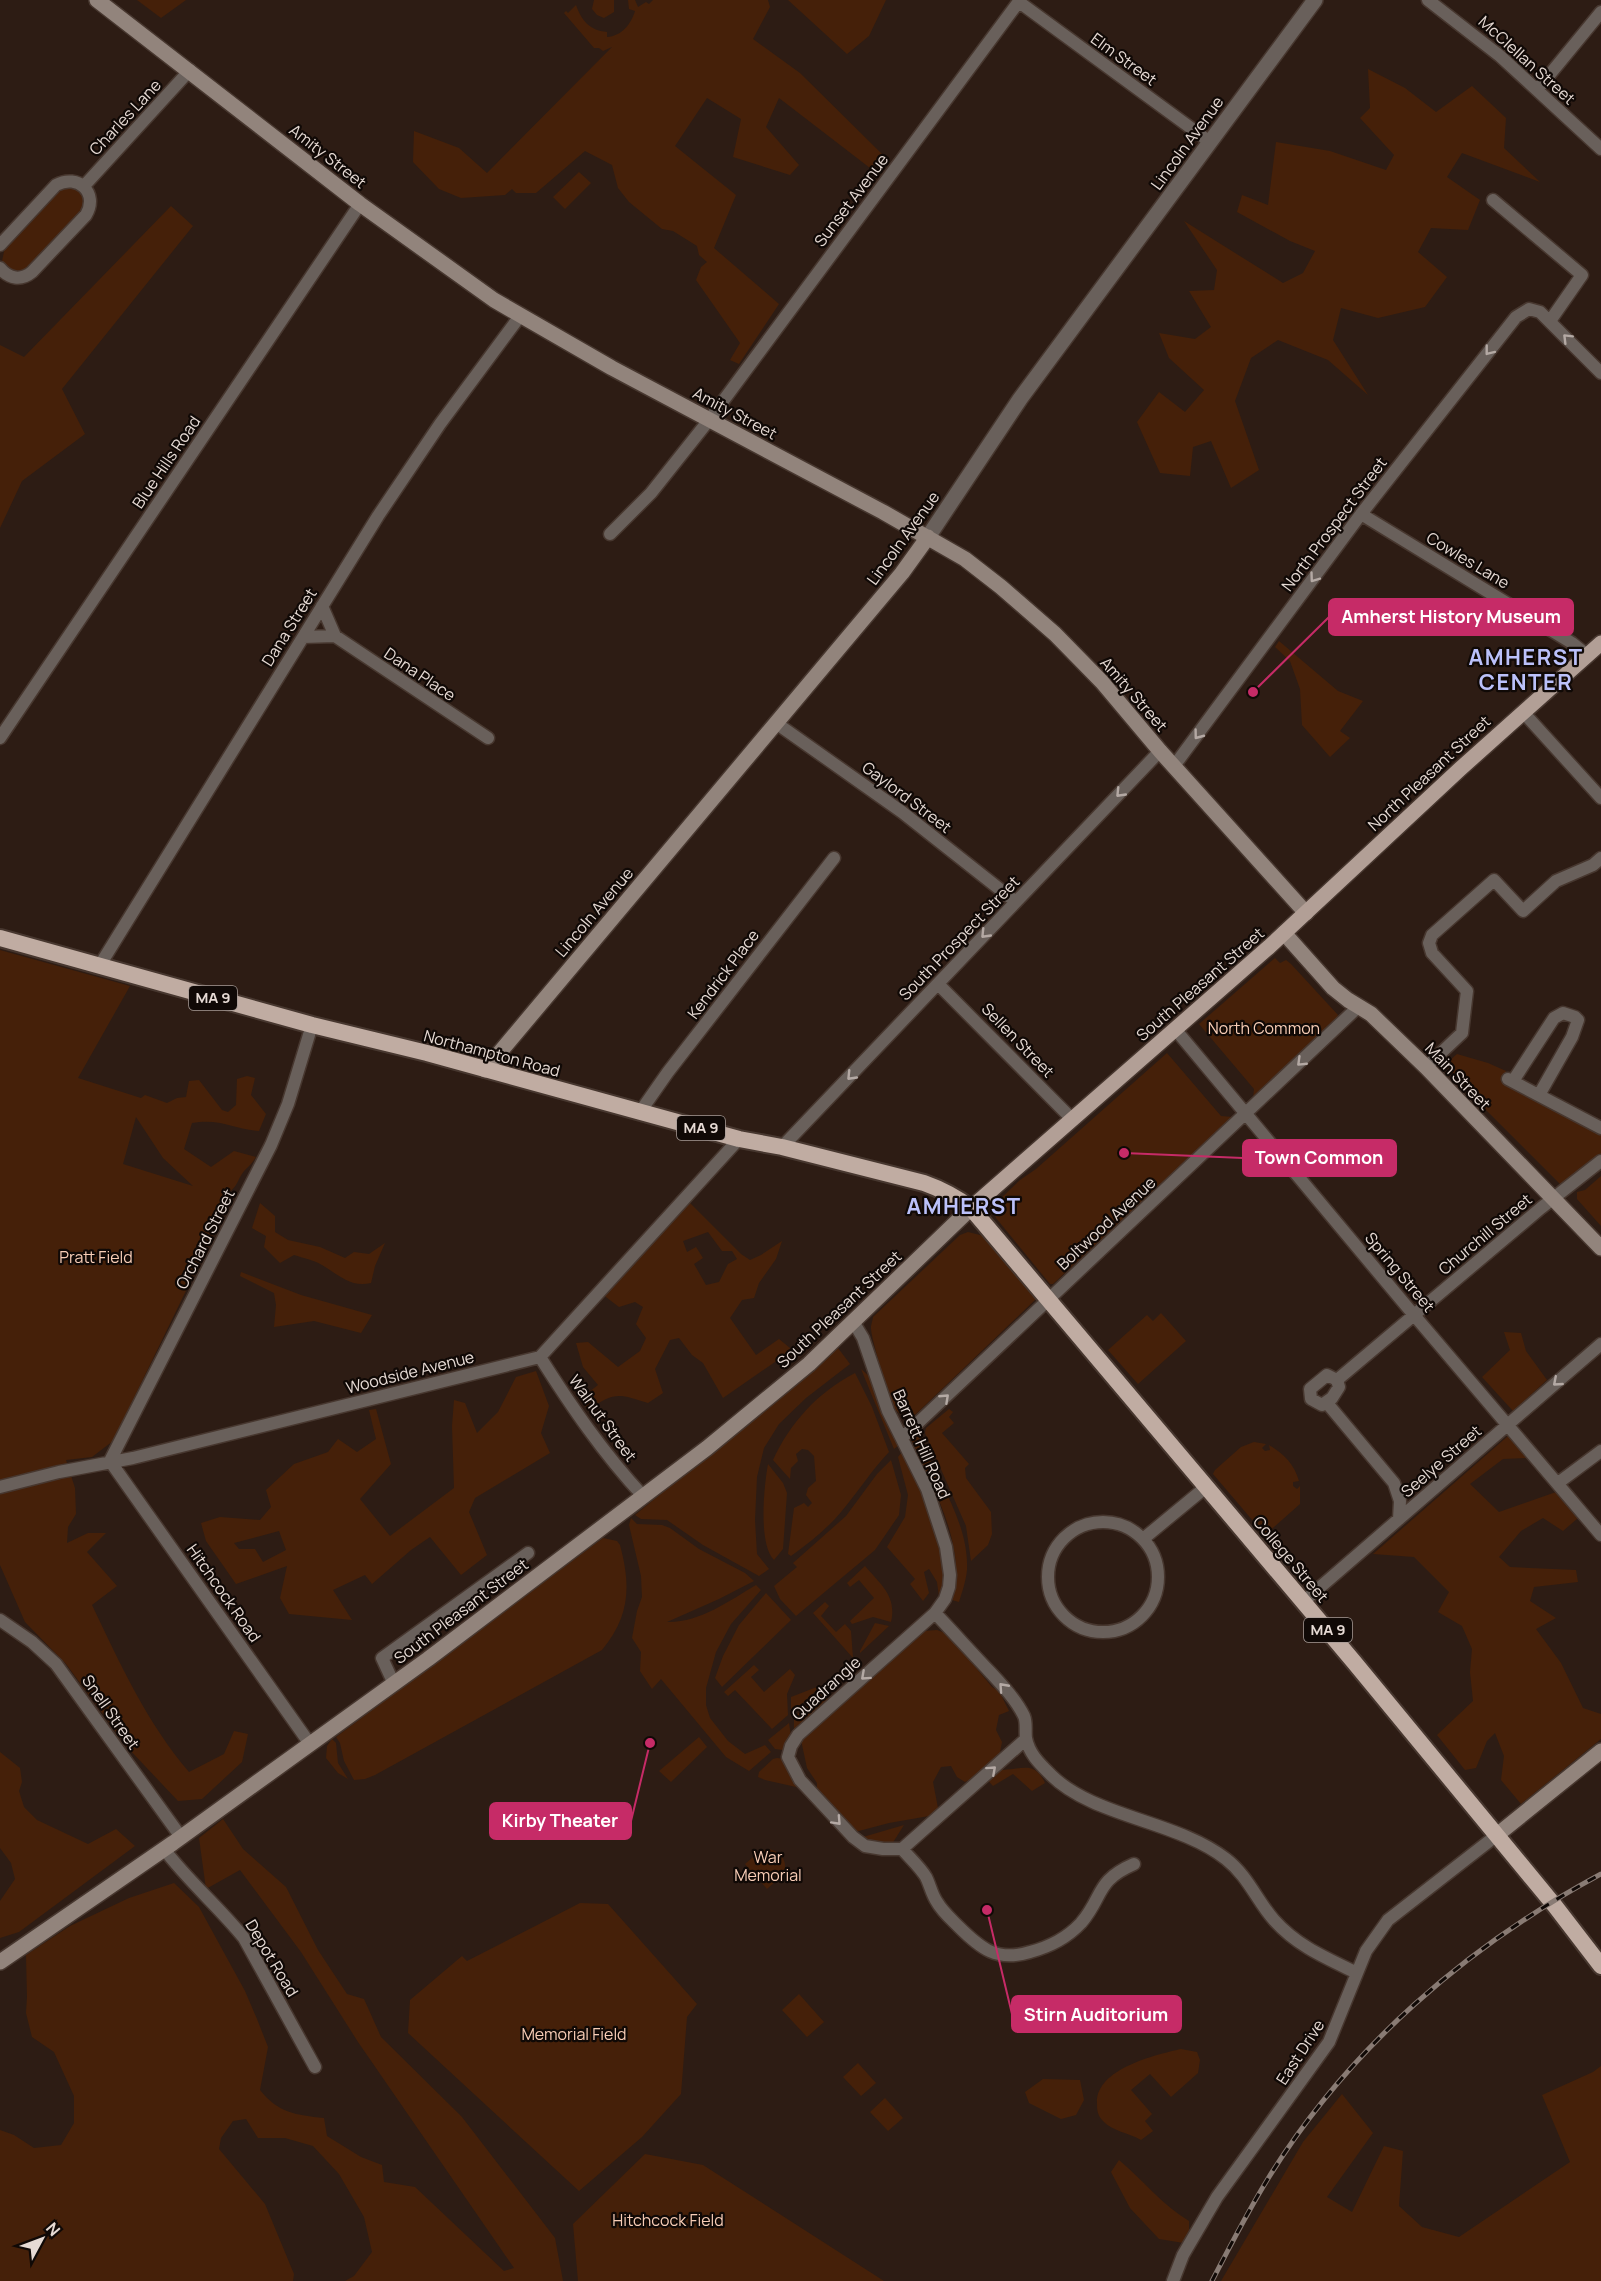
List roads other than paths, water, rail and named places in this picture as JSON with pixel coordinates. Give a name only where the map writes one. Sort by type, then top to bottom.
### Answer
[{"type":"highway","name":"Northampton Road","points":[[0,938],[157,983],[312,1025],[428,1053],[739,1139],[782,1147],[939,1188],[971,1208]]},
{"type":"highway","name":"College Street","points":[[971,1208],[1497,1835],[1601,1966]]},
{"type":"main road","name":"Amity Street","points":[[97,0],[360,204],[447,268],[520,316],[965,559],[1044,622],[1101,682],[1160,751],[1306,912]]},
{"type":"main road","name":"Lincoln Avenue","points":[[485,1070],[902,573],[928,537]]},
{"type":"main road","name":"North Pleasant Street","points":[[1284,933],[1601,642]]},
{"type":"main road","name":"Main Street","points":[[1284,933],[1333,988],[1371,1014],[1426,1067],[1601,1248]]},
{"type":"main road","name":"South Pleasant Street","points":[[0,1962],[181,1837],[394,1684],[707,1448],[809,1364],[971,1208],[1284,933]]},
{"type":"main road","points":[[1497,1835],[1601,1751]]},
{"type":"street","name":"Lincoln Avenue","points":[[928,537],[1020,399],[1315,0]]},
{"type":"street","name":"McClellan Street","points":[[1428,0],[1488,46],[1601,149]]},
{"type":"street","name":"Elm Street","points":[[1019,1],[1210,142]]},
{"type":"street","name":"Sunset Avenue","points":[[610,534],[651,493],[708,420],[1019,1]]},
{"type":"street","points":[[1537,90],[1601,12]]},
{"type":"street","name":"Charles Lane","points":[[84,186],[190,70]]},
{"type":"street","points":[[0,245],[56,185],[70,181],[84,186],[90,198],[88,212],[32,272],[27,276],[16,278],[6,274],[0,268]]},
{"type":"street","points":[[1493,200],[1582,275],[1550,321],[1601,373]]},
{"type":"street","name":"Blue Hills Road","points":[[0,738],[360,204]]},
{"type":"street","name":"North Prospect Street","points":[[1174,766],[1361,514],[1512,321],[1529,309],[1540,312],[1550,321]]},
{"type":"street","name":"Dana Street","points":[[100,965],[378,516],[440,423],[520,316]]},
{"type":"street","name":"Cowles Lane","points":[[1361,514],[1572,643],[1587,655]]},
{"type":"street","points":[[303,637],[335,636],[322,606]]},
{"type":"street","name":"Dana Place","points":[[335,636],[488,738]]},
{"type":"street","points":[[1523,712],[1601,798]]},
{"type":"street","name":"Gaylord Street","points":[[776,723],[902,812],[1016,902]]},
{"type":"street","name":"South Prospect Street","points":[[782,1147],[1160,751]]},
{"type":"street","name":"Kendrick Place","points":[[640,1112],[668,1072],[834,858]]},
{"type":"street","points":[[1426,1067],[1462,1033],[1467,1000],[1467,991],[1432,952],[1429,943],[1432,935],[1494,880],[1523,911],[1556,881],[1593,865],[1601,858]]},
{"type":"street","name":"Sellen Street","points":[[938,984],[1073,1120]]},
{"type":"street","name":"Boltwood Avenue","points":[[902,1438],[1359,1007]]},
{"type":"street","points":[[1539,1095],[1572,1037],[1578,1020],[1575,1017],[1563,1014],[1554,1018],[1510,1080],[1601,1128]]},
{"type":"street","name":"Orchard Street","points":[[110,1461],[271,1145],[288,1104],[312,1025]]},
{"type":"street","name":"Spring Street","points":[[1175,1029],[1601,1535]]},
{"type":"street","points":[[540,1357],[739,1139]]},
{"type":"street","name":"Churchill Street","points":[[1337,1380],[1601,1161]]},
{"type":"street","name":"Barrett Hill Road","points":[[854,1323],[863,1338],[880,1391],[927,1490],[946,1547],[950,1575],[949,1587],[945,1599],[935,1613]]},
{"type":"street","name":"Seelye Street","points":[[1303,1602],[1601,1344]]},
{"type":"street","name":"Woodside Avenue","points":[[0,1487],[110,1461],[133,1458],[540,1357]]},
{"type":"street","name":"Walnut Street","points":[[540,1357],[592,1436],[643,1496]]},
{"type":"street","name":"Churchill Street","points":[[1327,1375],[1337,1380],[1339,1387],[1327,1403],[1322,1405],[1316,1403],[1311,1398],[1310,1389],[1327,1375]]},
{"type":"street","name":"Churchill Street","points":[[1327,1403],[1396,1486],[1400,1501],[1399,1519]]},
{"type":"street","points":[[1558,1483],[1601,1450]]},
{"type":"street","name":"Hitchcock Road","points":[[110,1461],[310,1744]]},
{"type":"street","points":[[1143,1539],[1206,1487]]},
{"type":"street","points":[[1100,1522],[1124,1526],[1143,1539],[1155,1560],[1158,1583],[1155,1598],[1147,1612],[1135,1623],[1114,1631],[1090,1631],[1063,1616],[1054,1603],[1048,1580],[1052,1557],[1060,1543],[1071,1532],[1085,1525],[1100,1522]]},
{"type":"street","name":"South Pleasant Street","points":[[394,1684],[382,1658],[528,1553]]},
{"type":"street","points":[[935,1613],[1010,1695],[1025,1718],[1026,1739],[1033,1757],[1054,1778],[1073,1793],[1154,1824],[1226,1859],[1252,1887],[1272,1918],[1292,1938],[1310,1950],[1357,1973]]},
{"type":"street","name":"Quadrangle","points":[[902,1849],[865,1846],[853,1837],[800,1780],[788,1757],[791,1746],[798,1735],[935,1613]]},
{"type":"street","name":"Snell Street","points":[[0,1620],[32,1642],[56,1664],[181,1837]]},
{"type":"street","points":[[1026,1739],[902,1849],[926,1876],[936,1902],[978,1946],[995,1954],[1019,1956],[1045,1948],[1070,1934],[1089,1911],[1111,1876],[1134,1864]]},
{"type":"street","name":"East Drive","points":[[1173,2281],[1183,2255],[1217,2197],[1329,2042],[1375,1935],[1388,1920],[1497,1835]]},
{"type":"street","name":"Depot Road","points":[[165,1848],[182,1872],[244,1938],[315,2067]]},
{"type":"railway","points":[[1212,2281],[1269,2177],[1301,2130],[1336,2085],[1374,2043],[1458,1967],[1552,1902],[1601,1874]]},
{"type":"place","name":"Amherst History Museum","points":[[1253,692]]},
{"type":"place","name":"Town Common","points":[[1124,1153]]},
{"type":"place","name":"Kirby Theater","points":[[650,1743]]},
{"type":"place","name":"Stirn Auditorium","points":[[987,1910]]},
{"type":"district","name":"AMHERST CENTER","points":[[1526,670]]},
{"type":"district","name":"AMHERST","points":[[964,1206]]},
{"type":"park label","name":"North Common","points":[[1264,1028]]},
{"type":"park label","name":"Pratt Field","points":[[96,1257]]},
{"type":"park label","name":"War Memorial","points":[[768,1866]]},
{"type":"park label","name":"Memorial Field","points":[[574,2034]]},
{"type":"park label","name":"Hitchcock Field","points":[[668,2220]]}]
